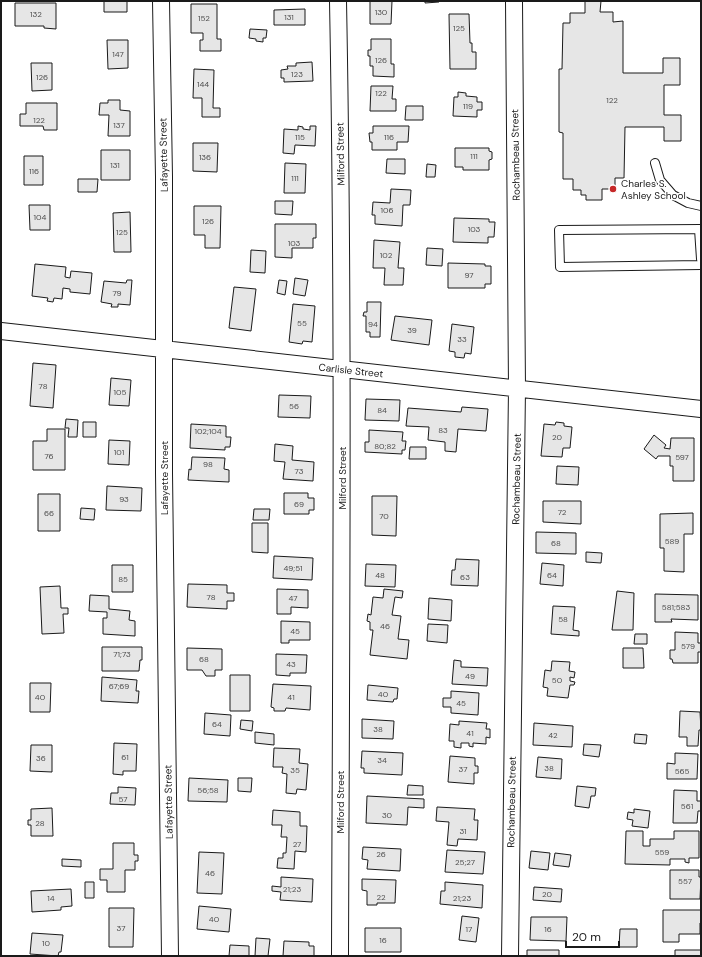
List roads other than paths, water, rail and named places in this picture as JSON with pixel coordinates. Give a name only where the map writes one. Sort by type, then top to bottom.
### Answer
[{"type":"street","name":"Lafayette Street","points":[[161,1],[164,177],[163,348],[170,956]]},
{"type":"street","name":"Milford Street","points":[[338,1],[342,236],[340,956]]},
{"type":"street","name":"Rochambeau Street","points":[[510,956],[517,388],[514,1]]},
{"type":"street","name":"Carlisle Street","points":[[1,331],[701,409]]},
{"type":"lane","points":[[655,163],[660,180],[673,195],[688,203],[701,206]]},
{"type":"lane","points":[[701,259],[700,229],[559,230],[560,267],[701,265]]},
{"type":"place","name":"Charles S. Ashley School","points":[[613,189]]}]
